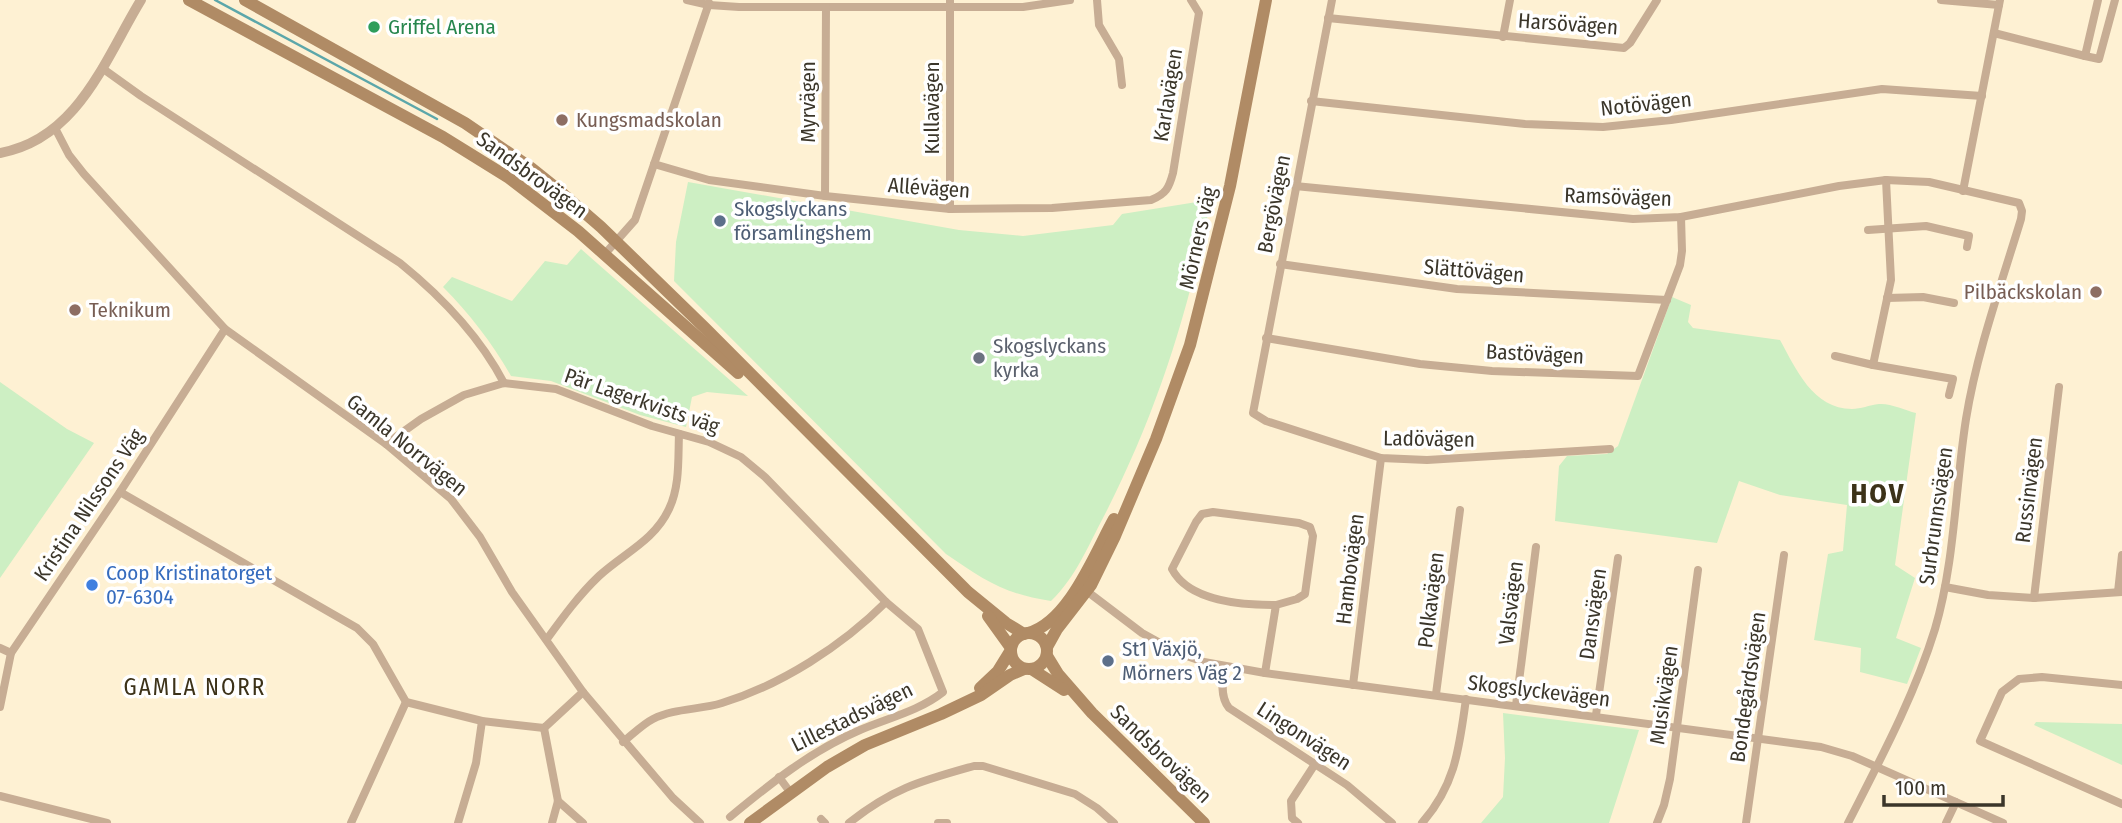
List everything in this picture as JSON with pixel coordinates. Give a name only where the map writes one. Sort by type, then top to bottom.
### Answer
[{"type":"main road","name":"Sandsbrovägen","points":[[189,0],[479,158],[548,208],[604,255],[812,438]]},
{"type":"main road","name":"Sandsbrovägen","points":[[245,0],[492,140],[556,188],[601,227],[705,328],[968,592],[1006,623],[1026,634]]},
{"type":"main road","name":"Mörners väg","points":[[1047,652],[1054,633],[1115,536],[1191,345],[1237,154],[1266,0]]},
{"type":"main road","name":"Mörners väg","points":[[1026,634],[1044,625],[1083,589]]},
{"type":"main road","name":"Sandsbrovägen","points":[[968,592],[1011,649]]},
{"type":"main road","points":[[1026,634],[1041,637],[1047,652],[1042,664],[1028,669],[1015,663],[1011,649],[1016,638],[1026,634]]},
{"type":"main road","name":"Lillestadsvägen","points":[[962,704],[998,670],[1011,649]]},
{"type":"main road","name":"Sandsbrovägen","points":[[1047,652],[1058,674],[1092,713],[1204,823]]},
{"type":"main road","name":"Sandsbrovägen","points":[[1028,669],[1053,681],[1092,713]]},
{"type":"main road","name":"Lillestadsvägen","points":[[750,823],[827,767],[865,746],[962,704],[1028,669]]},
{"type":"street","points":[[0,153],[19,149],[55,128],[77,108],[141,0]]},
{"type":"street","points":[[687,0],[827,7],[950,4],[1023,7],[1070,0]]},
{"type":"street","points":[[1097,0],[1099,25],[1119,59],[1122,85]]},
{"type":"street","name":"Karlavägen","points":[[1162,195],[1169,189],[1173,173],[1199,13],[1191,0]]},
{"type":"street","name":"Bergövägen","points":[[1255,415],[1253,402],[1332,0]]},
{"type":"street","points":[[1503,37],[1510,0]]},
{"type":"street","name":"Harsövägen","points":[[1328,18],[1624,48],[1630,43],[1657,0]]},
{"type":"street","points":[[1941,0],[1999,3],[1983,96],[1962,191]]},
{"type":"street","points":[[2085,56],[2098,0]]},
{"type":"street","points":[[1994,33],[2099,59],[2115,0]]},
{"type":"street","points":[[604,255],[635,220],[709,3]]},
{"type":"street","name":"Kullavägen","points":[[950,4],[950,209]]},
{"type":"street","name":"Myrvägen","points":[[825,196],[827,7]]},
{"type":"street","points":[[102,68],[400,263],[461,319],[504,383],[464,395],[421,419],[386,444]]},
{"type":"street","name":"Notövägen","points":[[1311,101],[1525,124],[1603,127],[1671,120],[1882,89],[1983,96]]},
{"type":"street","name":"Gamla Norrvägen","points":[[55,128],[79,168],[225,329],[386,444],[452,499],[480,537],[512,592],[583,692],[673,798],[701,823]]},
{"type":"street","name":"Allévägen","points":[[654,164],[709,180],[950,209],[1052,208],[1151,200],[1162,195]]},
{"type":"street","points":[[1873,365],[1891,280],[1886,180]]},
{"type":"street","name":"Ramsövägen","points":[[1296,186],[1633,219],[1681,217],[1839,186],[1886,180],[1928,182],[2019,203]]},
{"type":"street","name":"Surbrunnsvägen","points":[[1848,823],[1903,713],[1921,668],[1945,587],[1971,393],[2021,219],[2019,203]]},
{"type":"street","name":"Bastövägen","points":[[1266,338],[1420,364],[1492,371],[1638,376],[1680,265],[1681,217]]},
{"type":"street","points":[[1868,230],[1926,226],[1969,236],[1967,247]]},
{"type":"street","name":"Slättövägen","points":[[1280,264],[1457,289],[1667,300]]},
{"type":"street","points":[[1887,298],[1923,297],[1954,303]]},
{"type":"street","name":"Kristina Nilssons Väg","points":[[0,708],[11,653],[120,492],[225,329]]},
{"type":"street","points":[[1835,356],[1953,379],[1949,395]]},
{"type":"street","name":"Pär Lagerkvists väg","points":[[504,383],[556,389],[652,426],[709,442],[741,457],[765,477],[886,603],[918,629],[943,692]]},
{"type":"street","name":"Russinvägen","points":[[2034,598],[2059,387]]},
{"type":"street","name":"Ladövägen","points":[[1255,415],[1266,421],[1381,458],[1468,458],[1610,449]]},
{"type":"street","points":[[547,639],[573,604],[600,575],[657,530],[670,507],[676,485],[679,434]]},
{"type":"street","name":"Hambovägen","points":[[1353,685],[1381,458]]},
{"type":"street","points":[[120,492],[356,628],[373,644],[406,702],[482,721],[544,728],[583,692]]},
{"type":"street","name":"Polkavägen","points":[[1436,694],[1460,510]]},
{"type":"street","points":[[1213,512],[1299,523],[1310,527],[1313,536],[1305,594],[1276,605],[1233,603],[1199,593],[1177,579],[1172,569],[1202,514],[1213,512]]},
{"type":"street","name":"Valsvägen","points":[[1516,705],[1536,547]]},
{"type":"street","name":"Bondegårdsvägen","points":[[1746,823],[1784,555]]},
{"type":"street","points":[[1945,587],[1988,595],[2034,598],[2120,592],[2122,555]]},
{"type":"street","name":"Dansvägen","points":[[1596,715],[1618,558]]},
{"type":"street","name":"Musikvägen","points":[[1657,823],[1670,779],[1698,570]]},
{"type":"street","name":"Skogslyckevägen","points":[[1083,589],[1164,646],[1190,658],[1224,667],[1821,747],[1852,756],[2003,823]]},
{"type":"street","points":[[623,742],[653,719],[670,713],[720,704],[776,683],[862,626],[886,603]]},
{"type":"street","points":[[1265,673],[1276,605]]},
{"type":"street","points":[[0,648],[11,653]]},
{"type":"street","name":"Lingonvägen","points":[[1224,667],[1223,690],[1225,703],[1229,708],[1347,785],[1392,823]]},
{"type":"street","points":[[2122,685],[2042,677],[2019,679],[2006,687],[1999,696],[1980,741],[2122,804]]},
{"type":"street","name":"Lillestadsvägen","points":[[730,817],[809,756],[860,730],[899,716],[943,692]]},
{"type":"street","points":[[1422,823],[1450,781],[1459,754],[1466,699]]},
{"type":"street","points":[[351,823],[406,702]]},
{"type":"street","points":[[458,823],[476,763],[482,721]]},
{"type":"street","points":[[544,728],[558,801],[552,823]]},
{"type":"street","points":[[1298,823],[1292,818],[1291,801],[1315,764]]},
{"type":"street","points":[[849,823],[892,792],[919,781],[974,766],[983,766],[1075,794],[1114,823]]},
{"type":"street","name":"Lillestadsvägen","points":[[779,777],[790,792]]},
{"type":"street","points":[[0,796],[107,823]]},
{"type":"street","points":[[558,801],[583,823]]},
{"type":"street","points":[[1946,823],[1956,802]]},
{"type":"street","points":[[938,823],[947,823]]},
{"type":"green space","points":[[688,182],[959,230],[1023,236],[1113,225],[1122,214],[1203,201],[1209,209],[1200,249],[1180,327],[1154,404],[1122,479],[1087,550],[1068,582],[1051,601],[995,585],[946,554],[674,281],[676,242]]},
{"type":"green space","points":[[581,249],[748,396],[707,392],[692,397],[686,427],[640,415],[551,381],[511,376],[480,329],[443,287],[452,277],[512,301],[545,261],[567,265]]},
{"type":"green space","points":[[1672,297],[1691,305],[1688,322],[1693,328],[1780,340],[1807,385],[1827,402],[1852,409],[1883,404],[1916,413],[1895,565],[1915,578],[1896,638],[1921,648],[1907,684],[1860,672],[1861,648],[1814,640],[1828,554],[1843,551],[1847,505],[1780,495],[1739,481],[1717,543],[1555,521],[1559,466],[1567,456],[1607,454],[1618,446]]},
{"type":"green space","points":[[0,382],[67,429],[94,443],[0,578]]},
{"type":"green space","points":[[1503,713],[1639,730],[1609,823],[1481,823],[1503,797]]},
{"type":"green space","points":[[2036,722],[2122,724],[2122,765],[2034,725]]},
{"type":"waterway","points":[[215,0],[437,119]]},
{"type":"place","name":"Griffel Arena","points":[[374,27]]},
{"type":"place","name":"Kungsmadskolan","points":[[562,120]]},
{"type":"place","name":"Skogslyckans församlingshem","points":[[720,221]]},
{"type":"place","name":"Pilbäckskolan","points":[[2096,292]]},
{"type":"place","name":"Teknikum","points":[[75,310]]},
{"type":"place","name":"Skogslyckans kyrka","points":[[979,358]]},
{"type":"place","name":"Coop Kristinatorget 07-6304","points":[[92,585]]},
{"type":"place","name":"St1 Växjö, Mörners Väg 2","points":[[1108,661]]},
{"type":"district","name":"HOV","points":[[1878,493]]},
{"type":"district","name":"GAMLA NORR","points":[[195,687]]}]
